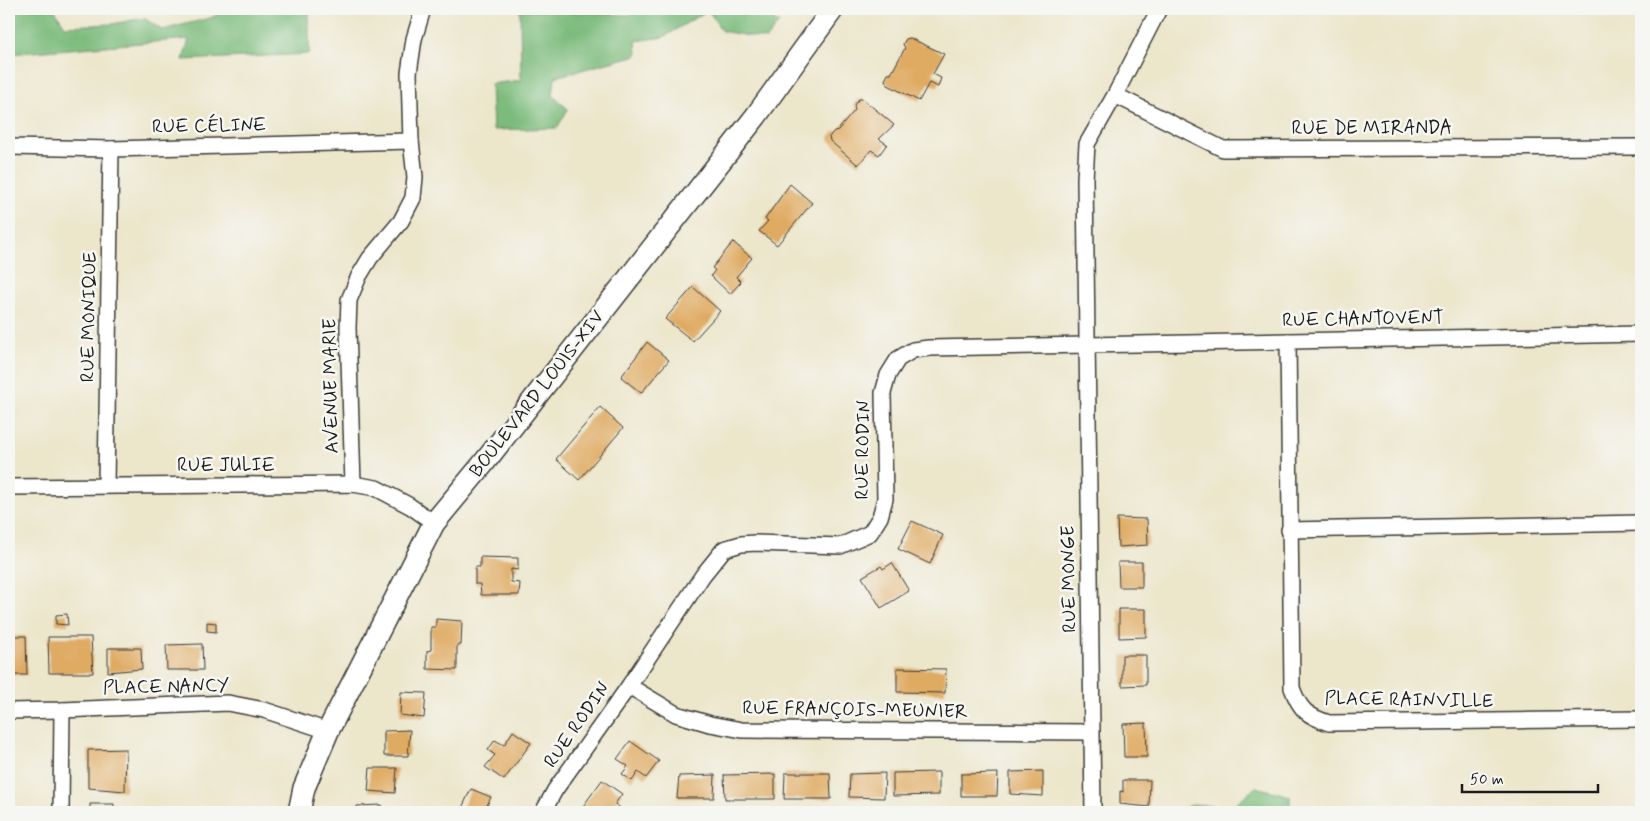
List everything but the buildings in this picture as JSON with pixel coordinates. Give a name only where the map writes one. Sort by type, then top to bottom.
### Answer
[{"type":"main road","name":"BOULEVARD LOUIS-XIV","points":[[299,812],[304,788],[328,731],[434,523],[489,456],[756,116],[833,9]]},
{"type":"street","name":"AVENUE MARIE","points":[[354,484],[348,328],[349,300],[362,270],[401,221],[413,198],[416,177],[410,141],[409,73],[414,39],[423,9]]},
{"type":"street","name":"RUE MONGE","points":[[1093,812],[1086,345],[1085,179],[1087,144],[1115,95],[1159,9]]},
{"type":"street","name":"RUE DE MIRANDA","points":[[1115,95],[1224,150],[1641,147]]},
{"type":"street","name":"RUE CÉLINE","points":[[9,147],[111,149],[410,141]]},
{"type":"street","name":"RUE MONIQUE","points":[[106,486],[111,149]]},
{"type":"street","name":"RUE CHANTOVENT","points":[[1086,345],[1641,334]]},
{"type":"street","name":"PLACE RAINVILLE","points":[[1288,341],[1292,688],[1297,702],[1304,711],[1314,718],[1329,723],[1641,719]]},
{"type":"street","name":"RUE RODIN","points":[[543,812],[555,790],[629,686],[703,575],[724,548],[755,543],[840,546],[870,533],[880,517],[885,499],[882,393],[888,375],[898,359],[913,350],[929,348],[1086,345]]},
{"type":"street","name":"RUE JULIE","points":[[9,487],[354,484],[376,488],[410,506],[434,523]]},
{"type":"street","points":[[1289,530],[1641,523]]},
{"type":"street","name":"RUE FRANÇOIS-MEUNIER","points":[[629,686],[676,714],[710,724],[742,730],[1092,732]]},
{"type":"street","name":"PLACE NANCY","points":[[9,710],[62,710],[228,703],[264,710],[328,731]]},
{"type":"street","points":[[61,812],[62,710]]},
{"type":"green space","points":[[9,9],[54,9],[65,26],[112,24],[144,18],[162,30],[210,18],[230,9],[309,9],[309,54],[183,60],[189,39],[9,54]]},
{"type":"green space","points":[[645,9],[757,9],[779,23],[766,39],[722,31],[708,10],[664,37],[636,41],[637,55],[555,77],[553,96],[568,109],[557,128],[493,130],[491,84],[521,80],[520,10],[629,15]]},
{"type":"green space","points":[[1256,787],[1290,796],[1290,812],[1181,812],[1180,810],[1194,804],[1230,808]]}]
